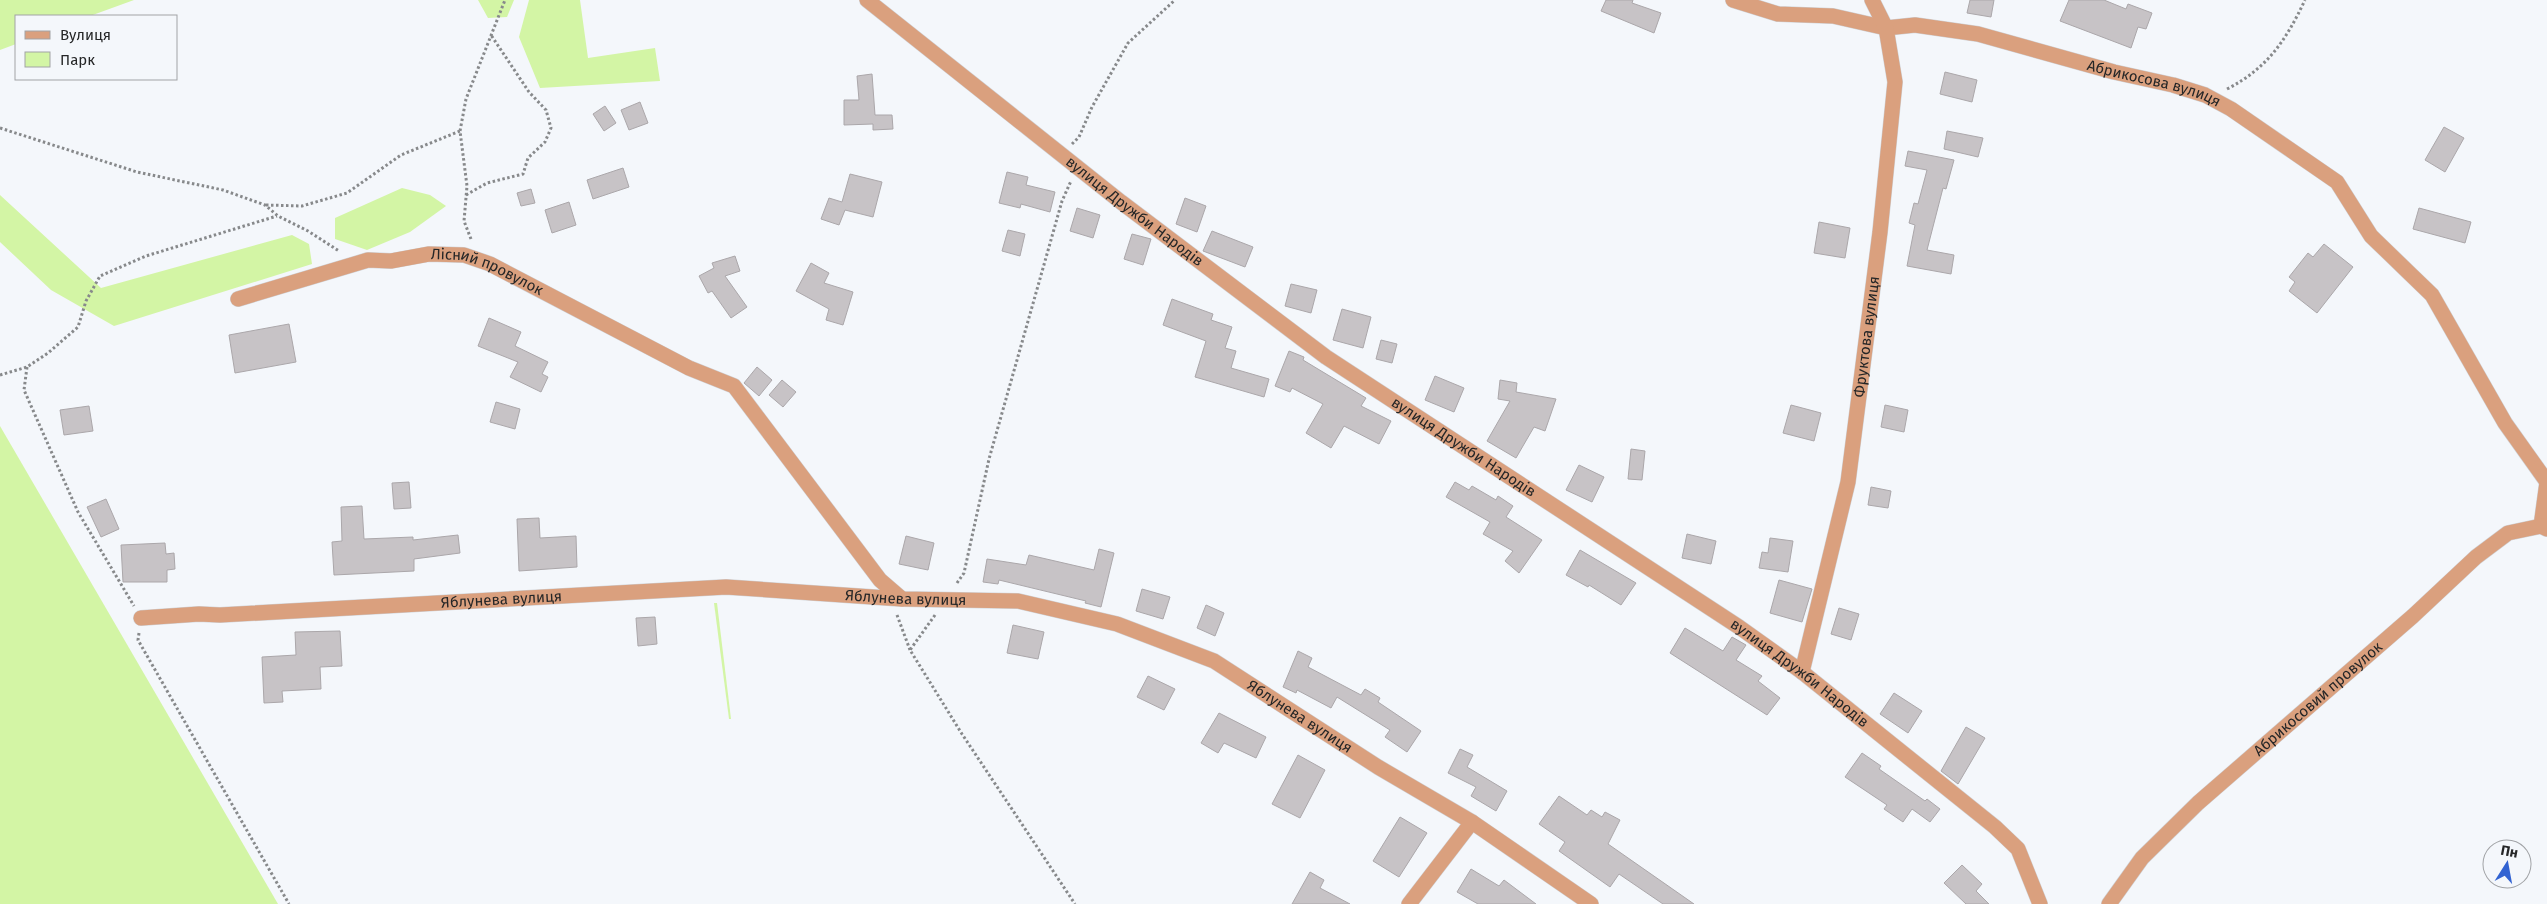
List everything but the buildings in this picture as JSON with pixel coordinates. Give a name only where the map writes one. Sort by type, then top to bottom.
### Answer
[{"type":"street","name":"вулиця Дружби Народів","points":[[867,0],[1077,167],[1326,357],[1739,627],[1802,672],[1995,827],[2018,849],[2040,904]]},
{"type":"street","name":"Абрикосова вулиця","points":[[1734,0],[1778,14],[1833,16],[1886,28],[1915,25],[1978,34],[2114,72],[2174,85],[2205,95],[2231,109],[2337,182],[2371,236],[2432,295],[2470,359],[2477,377],[2504,423],[2547,482],[2544,527]]},
{"type":"street","name":"Фруктова вулиця","points":[[1802,672],[1848,482],[1878,252],[1895,82],[1886,28],[1872,0]]},
{"type":"street","name":"Лісний провулок","points":[[238,299],[368,260],[391,261],[429,254],[464,255],[490,264],[689,368],[734,386],[880,580],[896,598]]},
{"type":"street","name":"Абрикосовий провулок","points":[[2108,904],[2142,858],[2198,803],[2413,616],[2476,557],[2508,533],[2544,527]]},
{"type":"street","name":"Яблунева вулиця","points":[[141,618],[726,587],[896,598],[1018,601],[1108,622],[1214,661],[1378,767],[1472,822],[1591,904]]},
{"type":"street","points":[[1409,904],[1472,822]]},
{"type":"path","points":[[473,242],[468,235],[464,221],[466,173],[460,131],[466,99],[505,0]]},
{"type":"path","points":[[1063,154],[1079,137],[1092,108],[1128,43],[1175,0]]},
{"type":"path","points":[[2205,95],[2243,81],[2270,59],[2292,28],[2305,0]]},
{"type":"path","points":[[466,196],[487,183],[523,174],[528,158],[545,142],[551,128],[546,110],[529,92],[491,35]]},
{"type":"path","points":[[0,128],[137,172],[223,190],[265,205],[302,206],[347,193],[401,155],[460,131]]},
{"type":"path","points":[[910,650],[964,573],[992,450],[1062,201],[1077,167]]},
{"type":"path","points":[[265,205],[278,216],[308,231],[343,254],[368,260]]},
{"type":"path","points":[[0,375],[27,367],[48,353],[78,327],[86,301],[100,276],[146,256],[278,216]]},
{"type":"path","points":[[27,367],[24,390],[78,512],[141,618],[138,640],[290,904]]},
{"type":"path","points":[[896,598],[910,650],[962,734],[1075,904]]},
{"type":"green space","points":[[0,0],[134,0],[93,15],[15,15],[15,44],[0,50]]},
{"type":"green space","points":[[478,0],[514,0],[507,17],[488,18]]},
{"type":"green space","points":[[529,0],[580,0],[588,58],[655,48],[660,81],[540,88],[519,37]]},
{"type":"green space","points":[[402,188],[430,195],[446,206],[410,232],[367,250],[335,239],[335,218]]},
{"type":"green space","points":[[0,195],[101,288],[292,235],[309,244],[312,264],[114,326],[51,290],[0,242]]},
{"type":"green space","points":[[0,426],[278,904],[0,904]]},
{"type":"green space","points":[[714,603],[717,603],[731,719],[729,719]]}]
